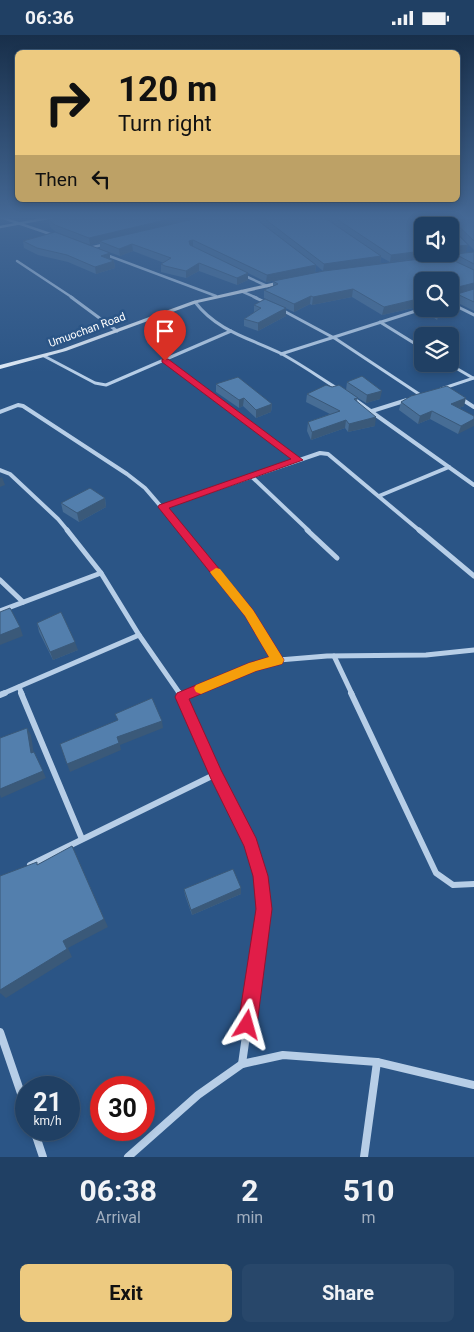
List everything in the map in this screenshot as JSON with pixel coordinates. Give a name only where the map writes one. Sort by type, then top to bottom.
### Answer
[{"type":"street","points":[[29,268],[52,283],[117,331]]},
{"type":"street","points":[[142,268],[216,297]]},
{"type":"street","points":[[242,274],[267,286]]},
{"type":"street","name":"Umuochan Road","points":[[0,367],[44,356],[195,302],[295,280]]},
{"type":"street","points":[[241,291],[308,322],[422,395]]},
{"type":"street","points":[[459,298],[474,293]]},
{"type":"street","points":[[195,302],[202,312],[231,331],[281,353],[341,391]]},
{"type":"street","points":[[459,306],[474,315]]},
{"type":"street","points":[[281,353],[414,311]]},
{"type":"street","points":[[380,322],[414,343]]},
{"type":"street","points":[[44,356],[99,385],[106,385],[231,331]]},
{"type":"street","points":[[165,361],[298,460]]},
{"type":"street","points":[[459,370],[473,378]]},
{"type":"street","points":[[436,390],[473,378]]},
{"type":"street","points":[[444,388],[452,393]]},
{"type":"street","points":[[372,411],[429,393]]},
{"type":"street","points":[[349,396],[474,485]]},
{"type":"street","points":[[459,397],[474,407]]},
{"type":"street","points":[[0,412],[18,405],[23,406],[127,474],[163,507],[249,613],[278,660]]},
{"type":"street","points":[[163,507],[298,460],[320,453],[328,454],[474,576]]},
{"type":"street","points":[[379,496],[449,467]]},
{"type":"street","points":[[0,470],[10,474],[58,519],[101,573],[139,635],[182,697],[216,774],[251,844],[260,876],[264,909],[242,1063]]},
{"type":"street","points":[[251,476],[337,558]]},
{"type":"street","points":[[0,611],[101,573]]},
{"type":"street","points":[[0,580],[23,602]]},
{"type":"street","points":[[0,695],[139,635]]},
{"type":"street","points":[[182,697],[254,666],[278,660],[334,656],[446,655],[474,650]]},
{"type":"street","points":[[334,656],[436,873],[446,884],[458,887],[474,884]]},
{"type":"street","points":[[19,687],[82,839]]},
{"type":"street","points":[[25,867],[216,774]]},
{"type":"street","points":[[0,1032],[15,1076]]},
{"type":"street","points":[[128,1157],[198,1095],[242,1063],[282,1055],[377,1062],[474,1085]]},
{"type":"street","points":[[364,1157],[377,1062]]},
{"type":"street","points":[[38,1141],[43,1157]]},
{"type":"building","points":[[175,268],[190,268],[186,271]]},
{"type":"building","points":[[213,268],[238,268],[248,273],[237,278]]},
{"type":"building","points":[[253,268],[300,268],[267,275]]},
{"type":"building","points":[[345,268],[470,268],[474,270],[474,283],[459,287],[459,272],[414,272],[414,300],[384,307],[353,289],[311,296],[294,304],[264,290],[278,284],[273,281]]},
{"type":"building","points":[[474,289],[474,302],[459,295]]},
{"type":"building","points":[[265,299],[286,308],[258,323],[244,319],[261,308],[254,305]]},
{"type":"building","points":[[362,376],[382,391],[367,395],[347,382]]},
{"type":"building","points":[[238,377],[272,404],[256,410],[244,398],[239,400],[216,384]]},
{"type":"building","points":[[326,385],[332,387],[339,385],[358,398],[354,399],[376,417],[349,424],[346,420],[312,432],[308,422],[340,411],[307,394]]},
{"type":"building","points":[[447,386],[466,398],[451,404],[474,416],[474,419],[461,426],[432,411],[420,416],[401,402],[411,396]]},
{"type":"building","points":[[90,488],[105,498],[77,513],[61,503]]},
{"type":"building","points":[[10,608],[20,627],[0,635],[0,612]]},
{"type":"building","points":[[61,612],[75,642],[50,652],[37,623]]},
{"type":"building","points":[[152,698],[162,721],[117,737],[119,743],[67,764],[60,744],[118,720],[115,714]]},
{"type":"building","points":[[27,728],[31,753],[34,752],[43,771],[0,789],[0,738]]},
{"type":"building","points":[[72,846],[104,919],[63,941],[67,949],[0,990],[0,876],[37,862],[37,865]]},
{"type":"building","points":[[233,869],[241,888],[191,910],[184,889]]},
{"type":"slow traffic","points":[[201,688],[254,666],[278,660],[249,613],[216,572]]},
{"type":"route","points":[[165,361],[298,460],[163,507],[249,613],[278,660],[254,666],[182,697],[216,774],[251,844],[260,876],[264,909],[247,1025]]}]
